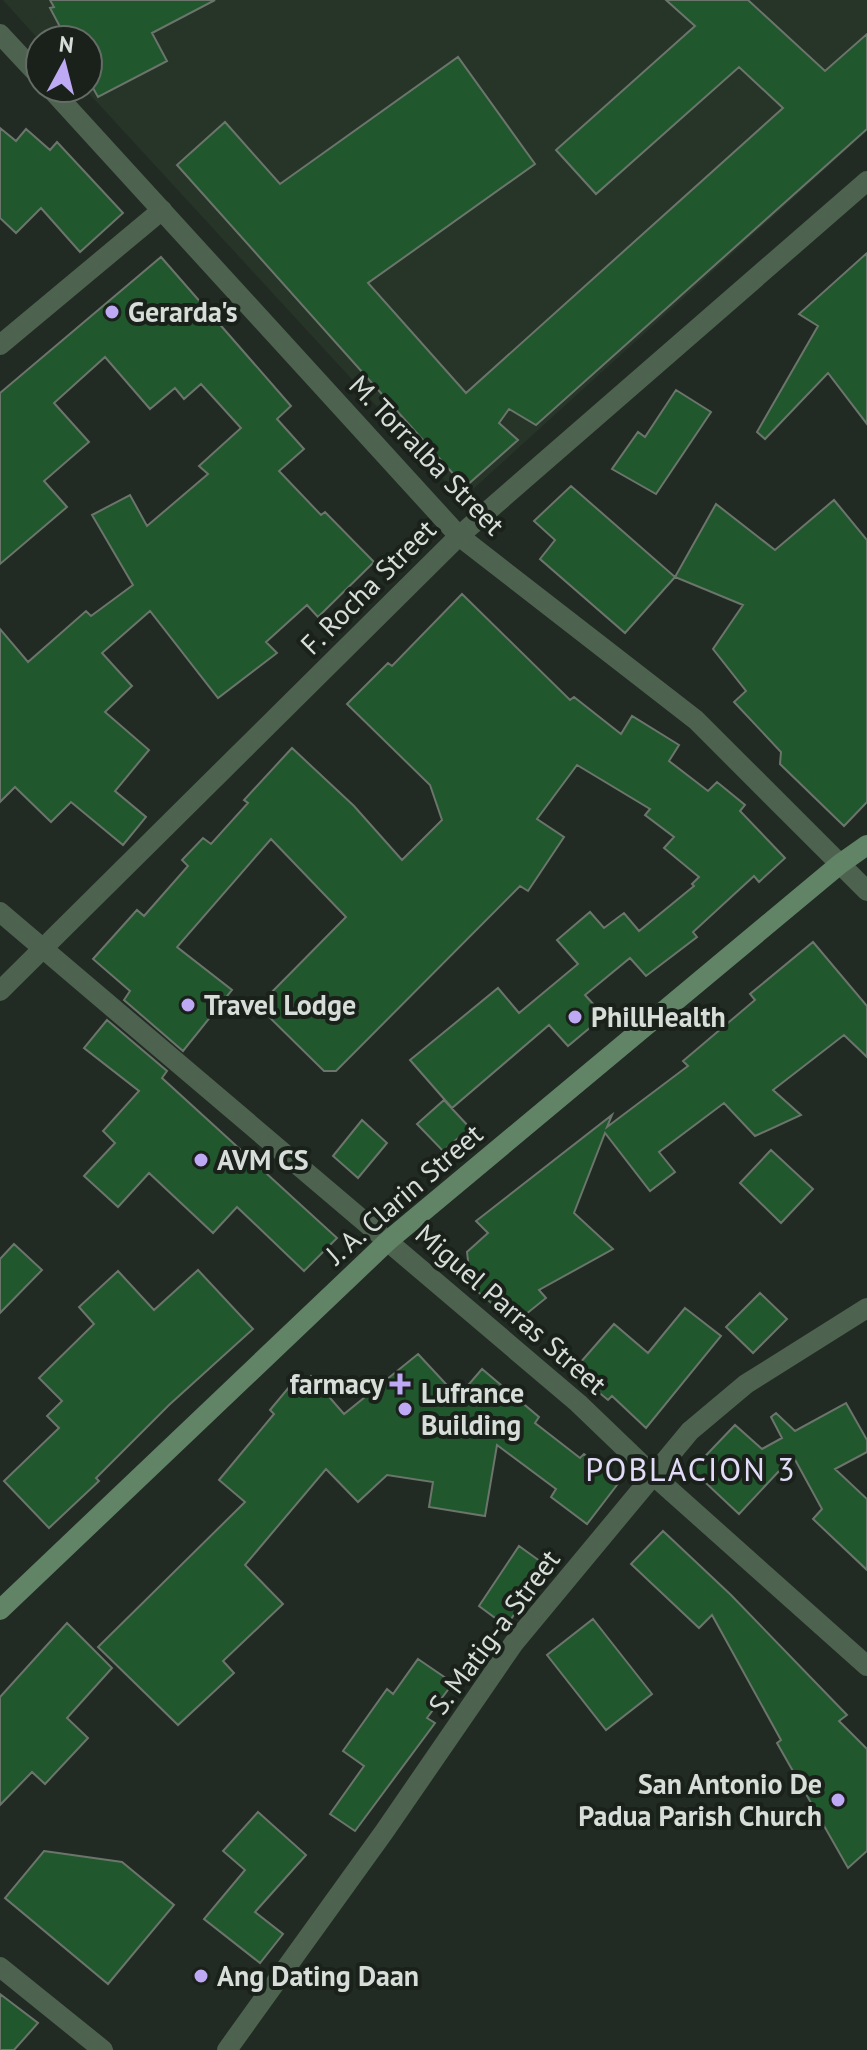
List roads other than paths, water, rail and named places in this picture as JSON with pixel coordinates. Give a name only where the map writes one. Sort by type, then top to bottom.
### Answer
[{"type":"main road","name":"J. A. Clarin Street","points":[[0,1610],[389,1240],[840,864],[867,845]]},
{"type":"street","points":[[0,34],[24,60]]},
{"type":"street","name":"M. Torralba Street","points":[[65,104],[459,536],[696,720],[867,891]]},
{"type":"street","name":"F. Rocha Street","points":[[0,991],[459,536],[867,181]]},
{"type":"street","points":[[0,345],[162,210]]},
{"type":"street","name":"Miguel Parras Street","points":[[0,912],[578,1403],[653,1475],[867,1666]]},
{"type":"street","name":"S. Matig-a Street","points":[[227,2050],[384,1832],[514,1643],[690,1431],[746,1384],[867,1308]]},
{"type":"street","points":[[0,1967],[103,2050]]},
{"type":"place","name":"Gerarda's","points":[[112,312]]},
{"type":"place","name":"Travel Lodge","points":[[188,1005]]},
{"type":"place","name":"PhillHealth","points":[[575,1017]]},
{"type":"place","name":"AVM CS","points":[[201,1160]]},
{"type":"place","name":"farmacy","points":[[400,1384]]},
{"type":"place","name":"Lufrance Building","points":[[405,1409]]},
{"type":"place","name":"San Antonio De Padua Parish Church","points":[[838,1800]]},
{"type":"place","name":"Ang Dating Daan","points":[[201,1976]]},
{"type":"district","name":"POBLACION 3","points":[[691,1470]]}]
